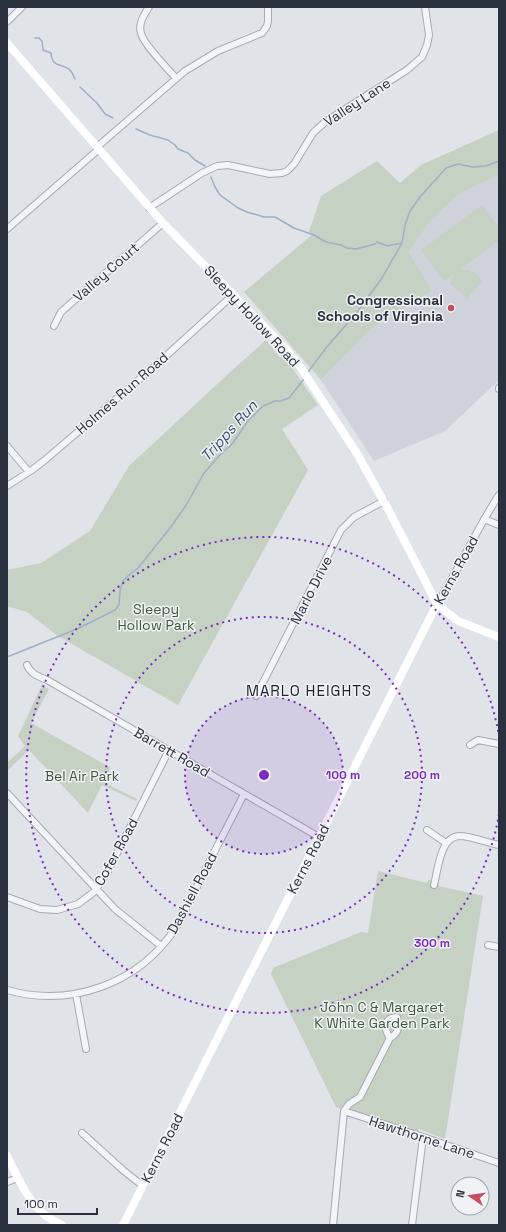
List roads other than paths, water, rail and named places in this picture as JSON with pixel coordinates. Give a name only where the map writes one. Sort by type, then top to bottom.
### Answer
[{"type":"main road","name":"Sleepy Hollow Road","points":[[7,43],[149,208],[297,362],[311,381],[356,452],[384,501],[437,604],[458,621],[499,637]]},
{"type":"main road","name":"Kerns Road","points":[[123,1225],[437,604]]},
{"type":"main road","points":[[7,1156],[26,1194],[38,1210],[51,1222],[62,1225]]},
{"type":"street","points":[[7,22],[22,7]]},
{"type":"street","points":[[149,7],[141,22],[140,28],[142,37],[176,78]]},
{"type":"street","points":[[7,229],[176,78],[195,64],[218,51],[262,33],[267,26],[268,7]]},
{"type":"street","name":"Valley Lane","points":[[149,208],[202,173],[217,166],[228,165],[270,174],[287,171],[294,164],[313,133],[325,122],[407,70],[422,57],[429,35],[425,7]]},
{"type":"street","name":"Valley Court","points":[[54,326],[61,312],[163,223]]},
{"type":"street","name":"Holmes Run Road","points":[[7,486],[45,460],[156,365],[233,295]]},
{"type":"street","points":[[7,446],[29,472]]},
{"type":"street","name":"Kerns Road","points":[[437,604],[499,495]]},
{"type":"street","name":"Marlo Drive","points":[[256,696],[341,530],[358,515],[384,501]]},
{"type":"street","points":[[484,519],[499,525]]},
{"type":"street","name":"Barrett Road","points":[[27,666],[35,674],[319,837]]},
{"type":"street","points":[[470,745],[478,740],[499,744]]},
{"type":"street","name":"Cofer Road","points":[[7,897],[40,909],[58,910],[78,904],[96,889],[108,871],[169,750]]},
{"type":"street","points":[[7,793],[121,915],[161,946]]},
{"type":"street","name":"Dashiell Road","points":[[7,990],[38,996],[76,994],[100,988],[121,979],[143,964],[161,946],[180,920],[244,794]]},
{"type":"street","points":[[427,830],[446,843]]},
{"type":"street","points":[[434,885],[443,848],[450,839],[459,836],[499,845]]},
{"type":"street","points":[[488,945],[499,946]]},
{"type":"street","points":[[76,994],[86,1049]]},
{"type":"street","points":[[333,1225],[344,1111],[349,1104],[360,1097],[390,1038]]},
{"type":"street","name":"Hawthorne Lane","points":[[344,1111],[499,1163]]},
{"type":"street","points":[[82,1133],[143,1186]]},
{"type":"street","points":[[412,1225],[423,1137]]},
{"type":"street","points":[[7,1182],[18,1178]]},
{"type":"waterway","points":[[35,38],[39,38],[42,41],[43,50],[51,53],[54,63],[69,69],[75,79]]},
{"type":"waterway","points":[[80,87],[97,103],[105,114],[113,118]]},
{"type":"waterway","points":[[136,129],[168,140],[178,149],[188,153],[195,160],[205,166]]},
{"type":"waterway","name":"Tripps Run","points":[[308,372],[326,348],[358,311],[382,278],[402,243],[405,225],[410,211],[420,197],[446,168],[458,164],[472,167],[486,166],[499,161]]},
{"type":"waterway","points":[[211,177],[220,195],[238,208],[264,217],[275,217],[294,228],[314,235],[326,242],[356,249],[375,244],[377,242],[387,246],[402,243]]},
{"type":"waterway","name":"Tripps Run","points":[[7,657],[77,629],[115,610],[119,605],[120,591],[123,581],[138,568],[170,528],[185,507],[204,473],[233,443],[247,422],[263,406],[275,401],[281,401],[289,398],[304,379]]},
{"type":"place","name":"Congressional Schools of Virginia","points":[[451,308]]},
{"type":"district","name":"MARLO HEIGHTS","points":[[309,691]]},
{"type":"park label","name":"Sleepy Hollow Park","points":[[156,618]]},
{"type":"park label","name":"Bel Air Park","points":[[82,776]]},
{"type":"park label","name":"John C & Margaret K White Garden Park","points":[[382,1016]]}]
